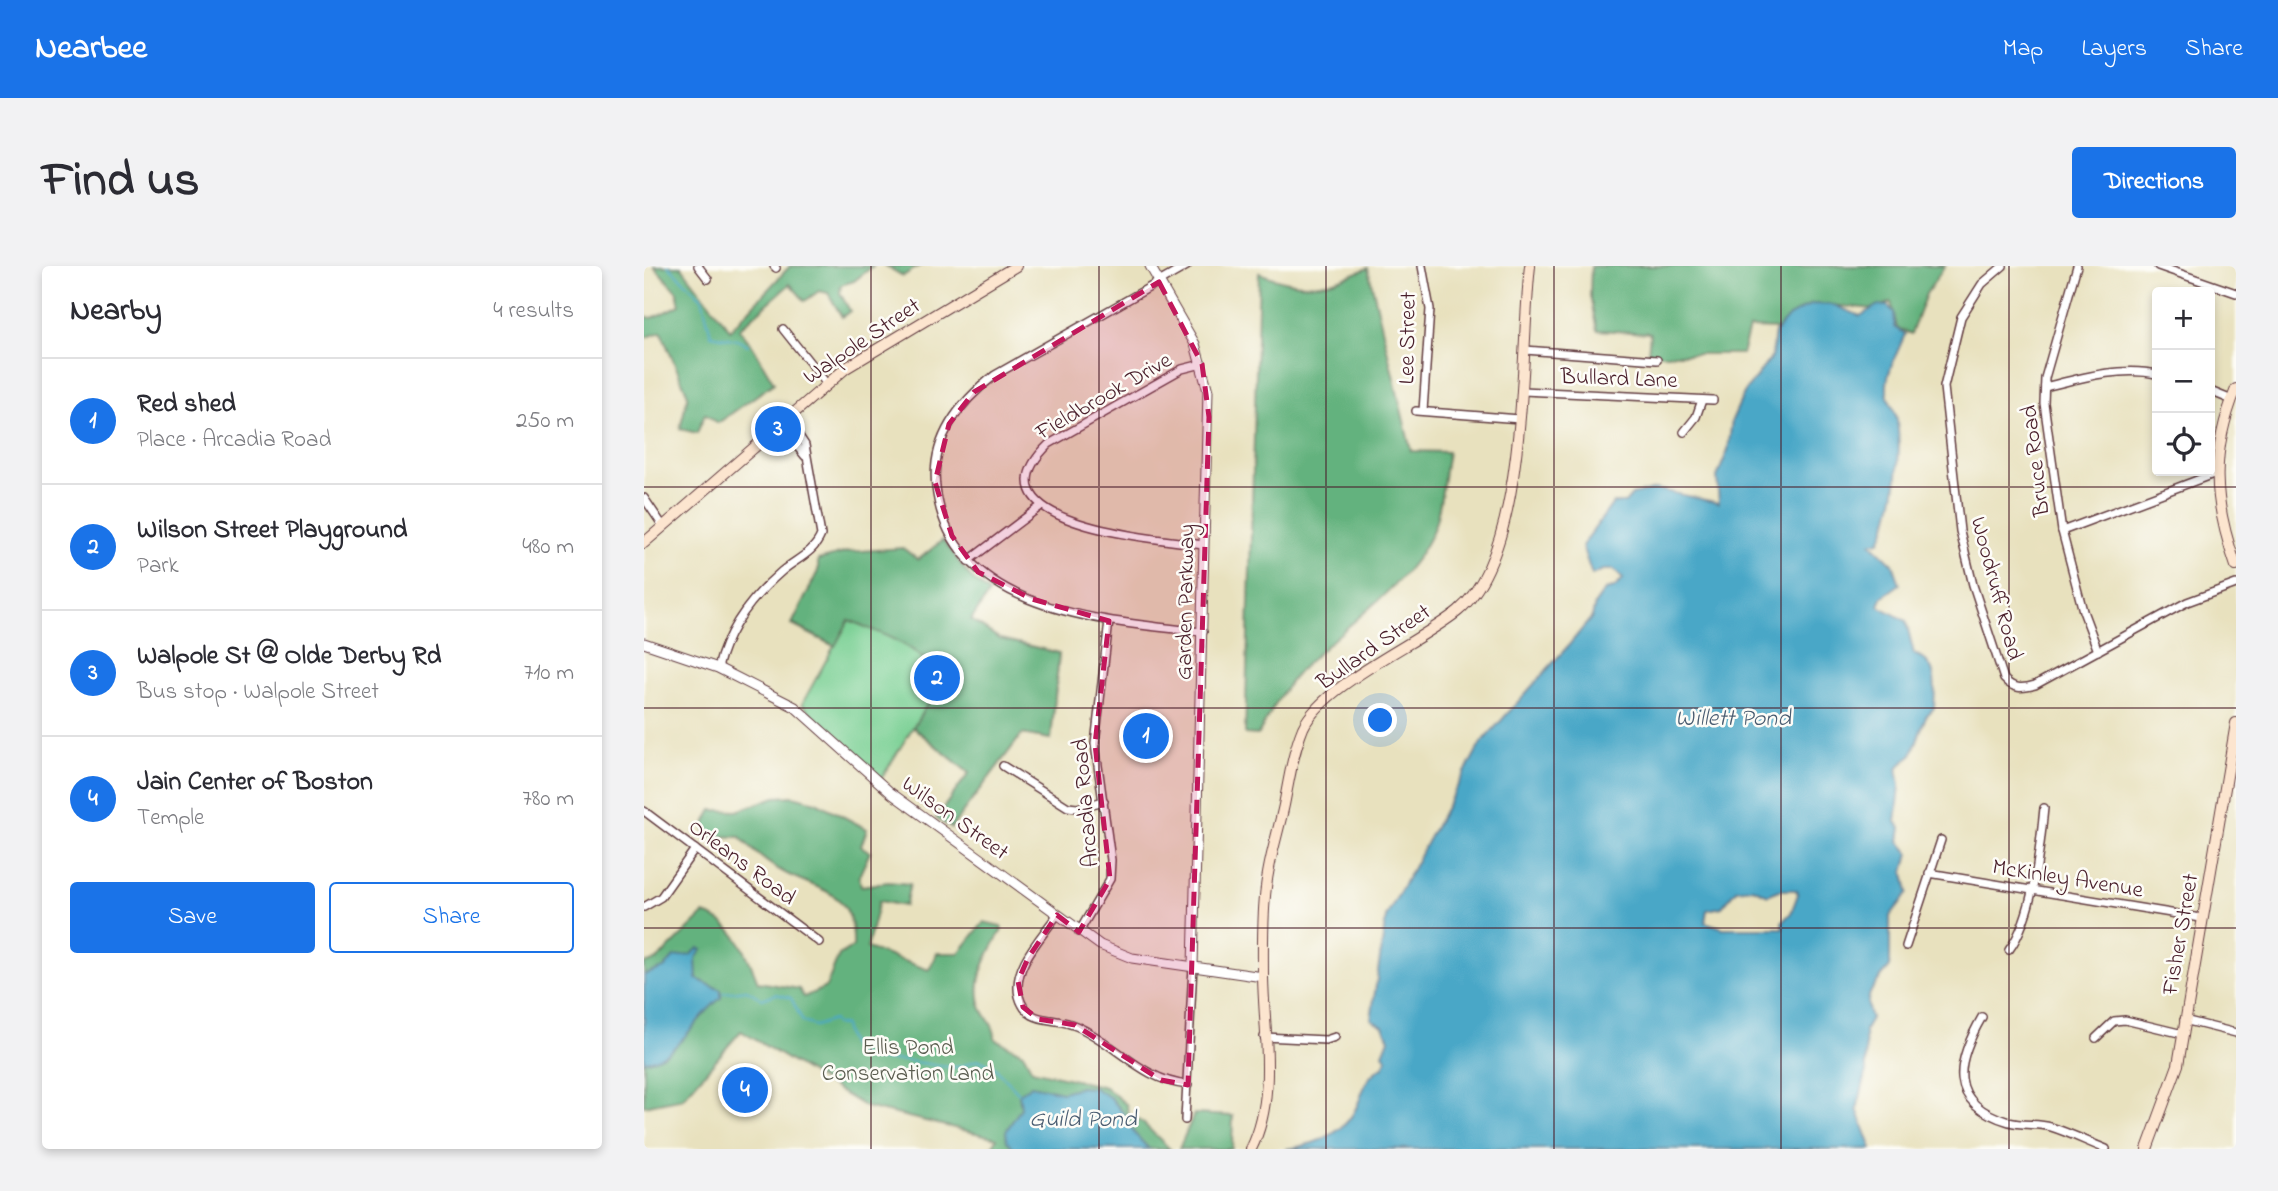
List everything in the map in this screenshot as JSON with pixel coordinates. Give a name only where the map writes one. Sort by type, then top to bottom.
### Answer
[{"type":"main road","name":"Walpole Street","points":[[644,543],[826,383],[888,340],[1016,266]]},
{"type":"main road","name":"Bullard Street","points":[[1251,1149],[1265,1106],[1263,977],[1266,887],[1291,769],[1303,728],[1312,713],[1332,696],[1459,610],[1475,590],[1490,562],[1517,457],[1530,266]]},
{"type":"main road","points":[[2236,389],[2220,437],[2216,473],[2222,526],[2236,566]]},
{"type":"main road","name":"Fisher Street","points":[[2147,1149],[2174,1076],[2183,1034],[2236,726]]},
{"type":"street","points":[[698,266],[708,279]]},
{"type":"street","name":"Garden Parkway","points":[[1150,266],[1195,344],[1202,364],[1209,404],[1193,966],[1185,1120]]},
{"type":"street","points":[[1187,266],[995,374],[955,413],[942,441],[935,482],[943,517],[968,561],[993,583],[1031,599],[1109,621],[1203,632]]},
{"type":"street","name":"Lee Street","points":[[1422,266],[1430,309],[1420,411],[1520,419]]},
{"type":"street","name":"Woodruff Road","points":[[2003,266],[1982,284],[1961,317],[1944,387],[1960,531],[1999,671],[2010,685],[2020,688],[2035,685],[2187,602],[2236,584]]},
{"type":"street","name":"Bruce Road","points":[[2077,266],[2045,387],[2044,403],[2062,531],[2083,611],[2098,651]]},
{"type":"street","points":[[2158,266],[2236,293]]},
{"type":"street","points":[[783,329],[826,383]]},
{"type":"street","points":[[1525,350],[1657,360]]},
{"type":"street","name":"Fieldbrook Drive","points":[[1041,506],[1031,491],[1030,469],[1049,444],[1182,369],[1202,364]]},
{"type":"street","points":[[2045,387],[2098,374],[2152,373]]},
{"type":"street","name":"Bullard Lane","points":[[1522,391],[1713,400]]},
{"type":"street","points":[[2215,393],[2232,400]]},
{"type":"street","points":[[1684,432],[1696,417],[1702,400]]},
{"type":"street","points":[[718,668],[724,644],[738,619],[780,573],[818,543],[822,526],[800,433],[783,421]]},
{"type":"street","points":[[2062,531],[2216,473]]},
{"type":"street","points":[[644,498],[663,526]]},
{"type":"street","points":[[968,561],[1041,506],[1097,529],[1204,544]]},
{"type":"street","name":"Arcadia Road","points":[[1079,932],[1110,879],[1111,860],[1095,744],[1109,621]]},
{"type":"street","name":"Wilson Street","points":[[644,643],[718,668],[795,706],[891,793],[1079,932],[1113,952],[1132,958],[1263,977]]},
{"type":"street","points":[[1003,766],[1068,807],[1087,807],[1104,801]]},
{"type":"street","points":[[2009,950],[2021,934],[2041,843],[2044,808]]},
{"type":"street","name":"Orleans Road","points":[[644,811],[819,942]]},
{"type":"street","points":[[1906,946],[1941,840]]},
{"type":"street","points":[[644,907],[661,897],[695,849]]},
{"type":"street","name":"McKinley Avenue","points":[[1929,873],[2201,918]]},
{"type":"street","points":[[1057,915],[1019,972],[1019,995],[1028,1013],[1038,1019],[1075,1025],[1161,1080],[1188,1085]]},
{"type":"street","points":[[1982,1017],[1964,1051],[1961,1064],[1961,1080],[1974,1101],[1985,1111],[2009,1122],[2048,1126],[2106,1149]]},
{"type":"street","points":[[2096,1038],[2114,1021],[2125,1020],[2183,1034]]},
{"type":"street","points":[[2184,1020],[2236,1033]]},
{"type":"street","points":[[1264,1037],[1326,1040],[1335,1037]]},
{"type":"highlighted area","points":[[1159,282],[1202,364],[1209,417],[1188,1085],[1161,1080],[1075,1025],[1038,1019],[1023,1007],[1018,981],[1028,958],[1057,915],[1079,932],[1110,879],[1095,744],[1109,621],[1032,599],[978,572],[952,536],[935,482],[949,424],[974,392]]},
{"type":"green space","points":[[654,266],[681,266],[730,330],[790,266],[873,266],[854,281],[841,285],[840,293],[850,311],[842,317],[828,293],[819,291],[805,301],[790,284],[739,329],[774,383],[718,423],[705,414],[697,433],[680,429],[688,395],[661,332],[644,338],[644,316],[652,318],[680,305],[677,292]]},
{"type":"green space","points":[[886,266],[919,266],[903,276]]},
{"type":"green space","points":[[1591,266],[1945,266],[1926,294],[1911,334],[1897,328],[1891,302],[1875,309],[1829,305],[1779,329],[1749,328],[1742,354],[1648,354],[1650,333],[1597,330],[1590,296]]},
{"type":"green space","points":[[1368,268],[1411,451],[1448,452],[1436,521],[1426,544],[1412,565],[1374,604],[1295,676],[1258,735],[1245,734],[1259,273],[1290,282],[1314,284],[1326,283]]},
{"type":"green space","points":[[943,540],[971,578],[989,593],[971,620],[1000,639],[1059,653],[1051,739],[1022,734],[951,828],[936,818],[969,773],[913,727],[880,781],[802,704],[834,646],[792,625],[826,558],[848,552],[918,560]]},
{"type":"green space","points":[[943,540],[971,578],[989,593],[971,620],[1000,639],[1059,653],[1051,739],[1022,734],[951,828],[936,818],[969,773],[913,727],[940,684],[934,671],[915,651],[849,620],[835,646],[792,624],[818,571],[818,560],[848,552],[903,548],[918,560]]},
{"type":"green space","name":"Ellis Pond Conservation Land","points":[[793,796],[816,802],[867,829],[861,846],[870,852],[859,876],[861,886],[888,882],[910,884],[905,906],[879,901],[867,948],[929,970],[937,953],[959,953],[984,922],[1001,926],[1002,930],[983,968],[979,988],[982,1009],[993,1027],[995,1039],[1023,1053],[1032,1070],[1105,1087],[1127,1105],[1128,1114],[1143,1123],[1170,1149],[991,1149],[997,1138],[866,1107],[741,1031],[683,1098],[644,1106],[644,964],[657,960],[704,914],[715,918],[732,932],[745,951],[758,982],[799,989],[804,997],[826,987],[839,955],[853,947],[849,916],[836,898],[774,867],[740,837],[707,836],[705,826],[712,810],[737,811],[775,797]]},
{"type":"green space","points":[[1194,1114],[1233,1116],[1232,1149],[1179,1149]]},
{"type":"water","name":"Willett Pond","points":[[1812,304],[1834,305],[1860,316],[1878,305],[1888,306],[1894,312],[1895,327],[1905,334],[1887,385],[1897,420],[1899,450],[1896,482],[1886,527],[1880,541],[1871,543],[1893,564],[1900,584],[1882,597],[1879,606],[1906,621],[1914,654],[1932,669],[1935,692],[1934,708],[1926,716],[1912,755],[1897,768],[1900,785],[1896,822],[1901,828],[1899,841],[1909,853],[1904,872],[1908,893],[1890,916],[1890,967],[1871,990],[1868,1003],[1871,1018],[1865,1030],[1866,1074],[1857,1109],[1872,1149],[1286,1149],[1308,1145],[1337,1131],[1352,1116],[1369,1079],[1383,1067],[1387,1059],[1383,1054],[1389,1039],[1383,1026],[1371,1019],[1386,917],[1481,743],[1592,617],[1595,604],[1605,590],[1614,588],[1623,579],[1614,570],[1603,570],[1592,575],[1582,546],[1613,503],[1625,503],[1632,495],[1656,489],[1719,503],[1717,477],[1728,450],[1732,420],[1744,393],[1772,356],[1775,332],[1789,316]],"holes":[[[1753,888],[1768,895],[1779,890],[1796,890],[1798,894],[1791,913],[1782,922],[1783,928],[1723,928],[1705,922],[1707,910],[1722,907],[1736,890]]]},
{"type":"water","points":[[699,948],[702,950],[696,958],[697,979],[721,990],[721,998],[676,1045],[656,1059],[644,1061],[644,975],[664,968],[674,957],[690,955]]},
{"type":"water","name":"Guild Pond","points":[[1031,1085],[1062,1092],[1080,1087],[1094,1088],[1111,1098],[1125,1115],[1134,1133],[1149,1149],[1015,1149],[1007,1141],[1006,1131],[1021,1108],[1019,1094]]},
{"type":"waterway","points":[[668,266],[702,298],[711,335],[738,340],[748,345]]},
{"type":"waterway","points":[[723,993],[747,990],[762,999],[776,994],[791,998],[803,1022],[815,1026],[833,1020],[835,1025],[844,1025],[854,1050],[870,1059],[953,1067],[979,1060],[994,1067],[1019,1093]]},
{"type":"place","name":"Walpole St @ Olde Derby Rd","points":[[778,429]]},
{"type":"place","name":"Wilson Street Playground","points":[[937,678]]},
{"type":"place","name":"Red shed","points":[[1146,736]]},
{"type":"place","name":"Jain Center of Boston","points":[[745,1090]]}]
